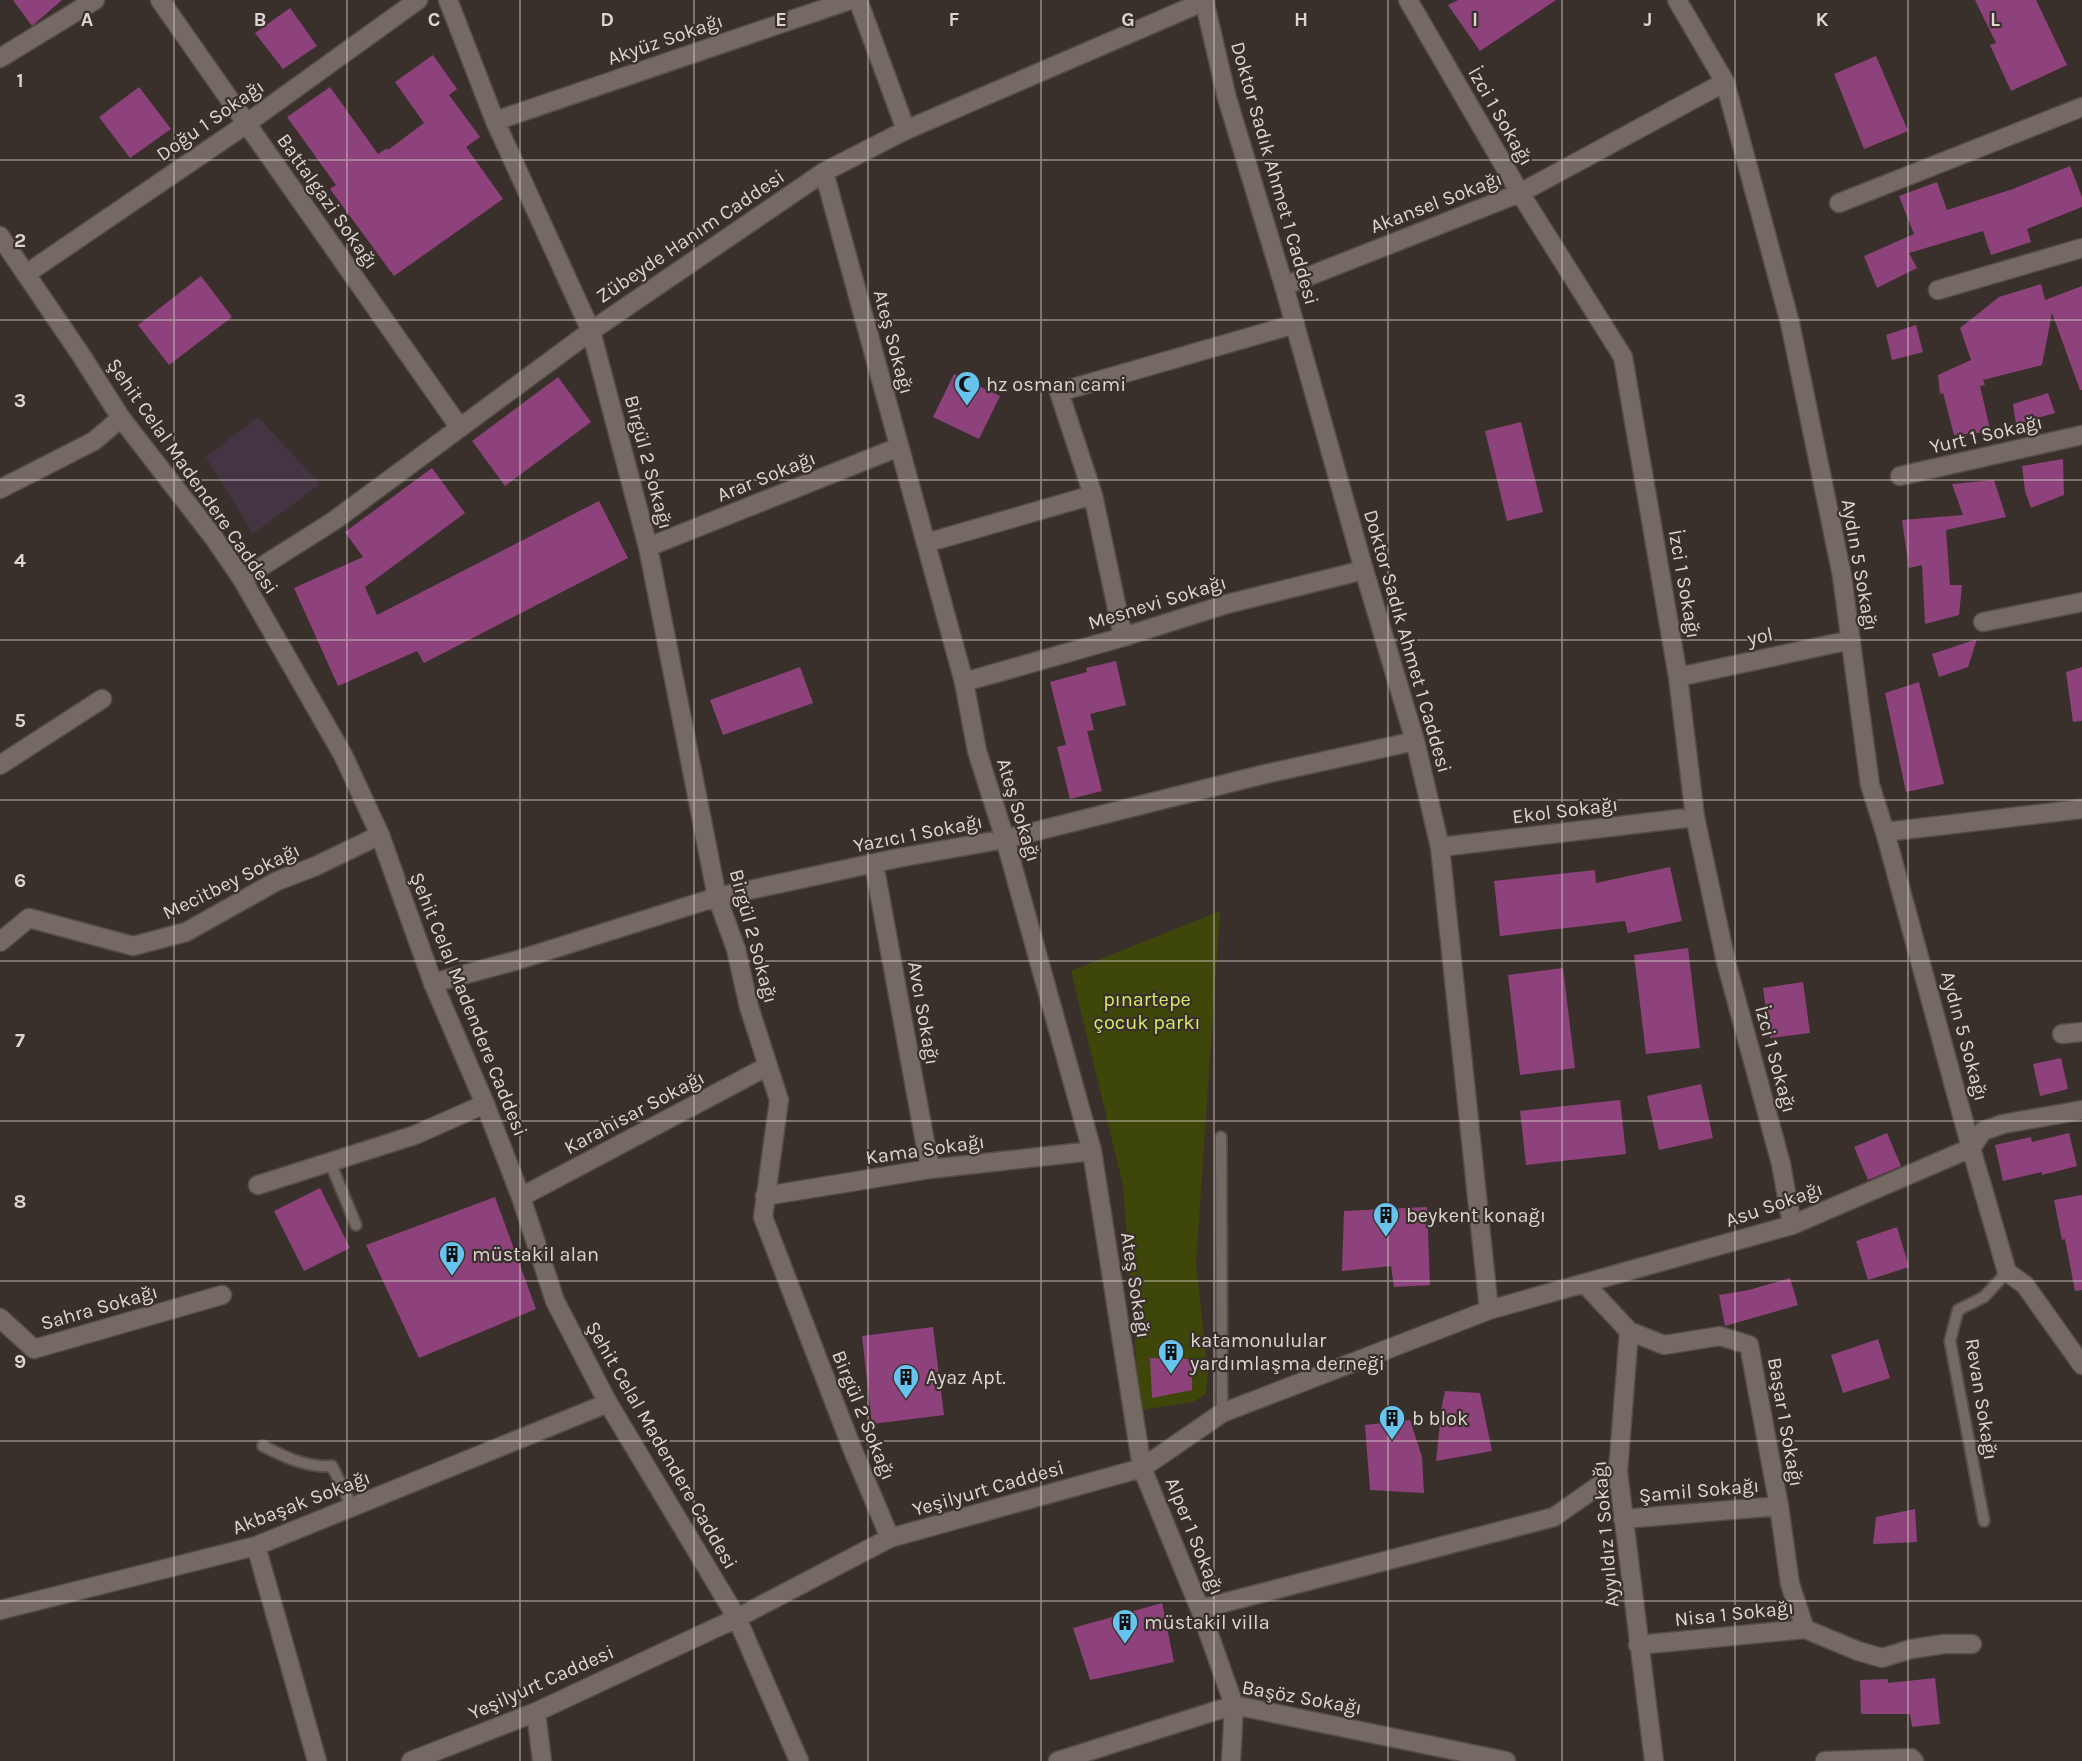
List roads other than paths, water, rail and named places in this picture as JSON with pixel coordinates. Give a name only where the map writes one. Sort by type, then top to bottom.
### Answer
[{"type":"street","points":[[0,58],[95,0]]},
{"type":"street","name":"Battalgazi Sokağı","points":[[160,0],[460,428]]},
{"type":"street","name":"Doğu 1 Sokağı","points":[[26,274],[246,124],[418,0]]},
{"type":"street","name":"Birgül 2 Sokağı","points":[[448,0],[495,121],[591,331],[648,547],[717,897],[736,949],[749,1007],[778,1100],[763,1217],[852,1448],[890,1538]]},
{"type":"street","name":"Akyüz Sokağı","points":[[495,121],[850,0]]},
{"type":"street","points":[[858,0],[906,130]]},
{"type":"street","name":"İzci 1 Sokağı","points":[[1408,0],[1520,194],[1623,357],[1678,677],[1695,817],[1726,962],[1781,1164],[1792,1225]]},
{"type":"street","name":"Aydın 5 Sokağı","points":[[1677,0],[1725,82],[1790,323],[1842,576],[1870,785],[2007,1272]]},
{"type":"street","name":"Zübeyde Hanım Caddesi","points":[[242,579],[335,520],[591,331],[824,172],[906,130],[1204,1]]},
{"type":"street","name":"Doktor Sadık Ahmet 1 Caddesi","points":[[1204,1],[1227,98],[1284,286],[1415,741],[1440,847],[1489,1310]]},
{"type":"street","name":"Akansel Sokağı","points":[[1284,286],[1520,194],[1725,82]]},
{"type":"street","points":[[1839,203],[2082,107]]},
{"type":"street","name":"Ateş Sokağı","points":[[824,172],[964,682],[977,751],[1005,839],[1092,1151],[1143,1468]]},
{"type":"street","name":"Şehit Celal Madendere Caddesi","points":[[0,236],[121,418],[214,538],[242,579],[343,754],[380,835],[432,983],[485,1104],[521,1197],[555,1301],[608,1403],[737,1618],[799,1761]]},
{"type":"street","points":[[1938,290],[2082,248]]},
{"type":"street","points":[[1123,637],[1093,495],[1059,392],[1295,324]]},
{"type":"street","points":[[0,489],[94,441],[121,418]]},
{"type":"street","name":"Yurt 1 Sokağı","points":[[1900,476],[2082,435]]},
{"type":"street","name":"Arar Sokağı","points":[[648,547],[899,447]]},
{"type":"street","points":[[926,543],[1093,495]]},
{"type":"street","name":"Mesnevi Sokağı","points":[[964,682],[1123,637],[1227,604],[1364,570]]},
{"type":"street","points":[[1983,622],[2082,602]]},
{"type":"street","name":"yol","points":[[1678,677],[1851,640]]},
{"type":"street","points":[[0,765],[102,699]]},
{"type":"street","name":"Yazıcı 1 Sokağı","points":[[432,983],[518,960],[717,897],[1005,839],[1265,774],[1415,741]]},
{"type":"street","points":[[1885,832],[2082,809]]},
{"type":"street","name":"Ekol Sokağı","points":[[1440,847],[1695,817]]},
{"type":"street","name":"Mecitbey Sokağı","points":[[0,942],[29,918],[133,946],[186,932],[277,880],[316,866],[380,835]]},
{"type":"street","name":"Avcı Sokağı","points":[[874,864],[930,1169]]},
{"type":"street","points":[[2062,1034],[2082,1032]]},
{"type":"street","name":"Karahisar Sokağı","points":[[521,1197],[768,1066]]},
{"type":"street","points":[[258,1185],[415,1135],[485,1104]]},
{"type":"street","points":[[1971,1148],[1983,1131],[2003,1124],[2082,1110]]},
{"type":"street","name":"Asu Sokağı","points":[[1585,1284],[1792,1225],[1971,1148]]},
{"type":"street","name":"Kama Sokağı","points":[[765,1196],[930,1169],[1092,1151]]},
{"type":"street","points":[[2007,1272],[2025,1285],[2082,1365]]},
{"type":"street","points":[[1585,1284],[1629,1331]]},
{"type":"street","name":"Yeşilyurt Caddesi","points":[[411,1761],[536,1712],[737,1618],[890,1538],[1143,1468],[1222,1413],[1489,1310],[1585,1284]]},
{"type":"street","name":"Sahra Sokağı","points":[[0,1318],[34,1349],[222,1295]]},
{"type":"street","name":"Ayyıldız 1 Sokağı","points":[[1629,1331],[1618,1472],[1654,1761]]},
{"type":"street","name":"Başar 1 Sokağı","points":[[1629,1331],[1664,1345],[1720,1336],[1749,1345],[1779,1506],[1790,1584],[1805,1629]]},
{"type":"street","name":"Akbaşak Sokağı","points":[[0,1610],[256,1546],[608,1403]]},
{"type":"street","name":"Alper 1 Sokağı","points":[[1143,1468],[1200,1609],[1234,1705],[1231,1761]]},
{"type":"street","points":[[1200,1609],[1554,1517],[1618,1472]]},
{"type":"street","name":"Şamil Sokağı","points":[[1623,1519],[1779,1506]]},
{"type":"street","points":[[256,1546],[317,1761]]},
{"type":"street","name":"Nisa 1 Sokağı","points":[[1638,1645],[1805,1629],[1858,1651],[1882,1658],[1911,1649],[1944,1644],[1972,1644]]},
{"type":"street","name":"Başöz Sokağı","points":[[1058,1761],[1234,1705],[1506,1761]]},
{"type":"street","points":[[536,1712],[542,1761]]},
{"type":"street","points":[[1825,1761],[1913,1759]]},
{"type":"lane","points":[[1221,1137],[1222,1413]]},
{"type":"lane","points":[[330,1162],[356,1225]]},
{"type":"lane","name":"Revan Sokağı","points":[[1984,1521],[1950,1341],[1958,1310],[1984,1297],[2007,1272]]},
{"type":"lane","points":[[263,1446],[289,1459],[320,1467],[332,1466],[352,1507]]},
{"type":"place","name":"hz osman cami","points":[[967,407]]},
{"type":"place","name":"beykent konağı","points":[[1386,1238]]},
{"type":"place","name":"müstakil alan","points":[[452,1277]]},
{"type":"place","name":"katamonulular yardımlaşma derneği","points":[[1171,1375]]},
{"type":"place","name":"Ayaz Apt.","points":[[906,1400]]},
{"type":"place","name":"b blok","points":[[1392,1441]]},
{"type":"place","name":"müstakil villa","points":[[1125,1645]]},
{"type":"park label","name":"pınartepe çocuk parkı","points":[[1147,1010]]}]
